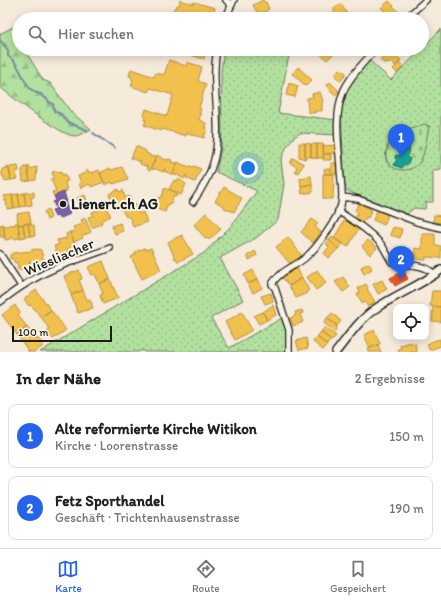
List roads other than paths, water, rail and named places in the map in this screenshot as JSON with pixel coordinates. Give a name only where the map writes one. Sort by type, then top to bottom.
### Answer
[{"type":"street","points":[[226,0],[233,2],[228,12]]},
{"type":"street","points":[[413,12],[426,0]]},
{"type":"street","points":[[193,202],[206,181],[215,152],[216,56]]},
{"type":"street","points":[[289,352],[289,330],[275,288],[272,284],[279,275],[305,258],[314,249],[325,234],[338,211],[342,197],[338,135],[340,104],[344,90],[370,56]]},
{"type":"street","points":[[342,197],[358,199],[417,222],[441,228]]},
{"type":"street","points":[[338,211],[362,226],[381,244],[392,262],[425,267],[432,271],[439,272]]},
{"type":"street","name":"Wiesliacher","points":[[0,302],[21,286],[58,267],[110,248]]},
{"type":"street","points":[[0,254],[21,286]]},
{"type":"street","points":[[336,352],[357,326],[375,309],[439,272]]},
{"type":"waterway","points":[[0,40],[8,50],[8,56],[13,60],[30,89],[41,94],[53,104],[54,111],[62,115],[67,122],[87,130]]},
{"type":"waterway","points":[[93,133],[115,148]]},
{"type":"place","name":"Alte reformierte Kirche Witikon","points":[[401,157]]},
{"type":"place","name":"Lienert.ch AG","points":[[63,204]]},
{"type":"place","name":"Fetz Sporthandel","points":[[401,279]]}]
